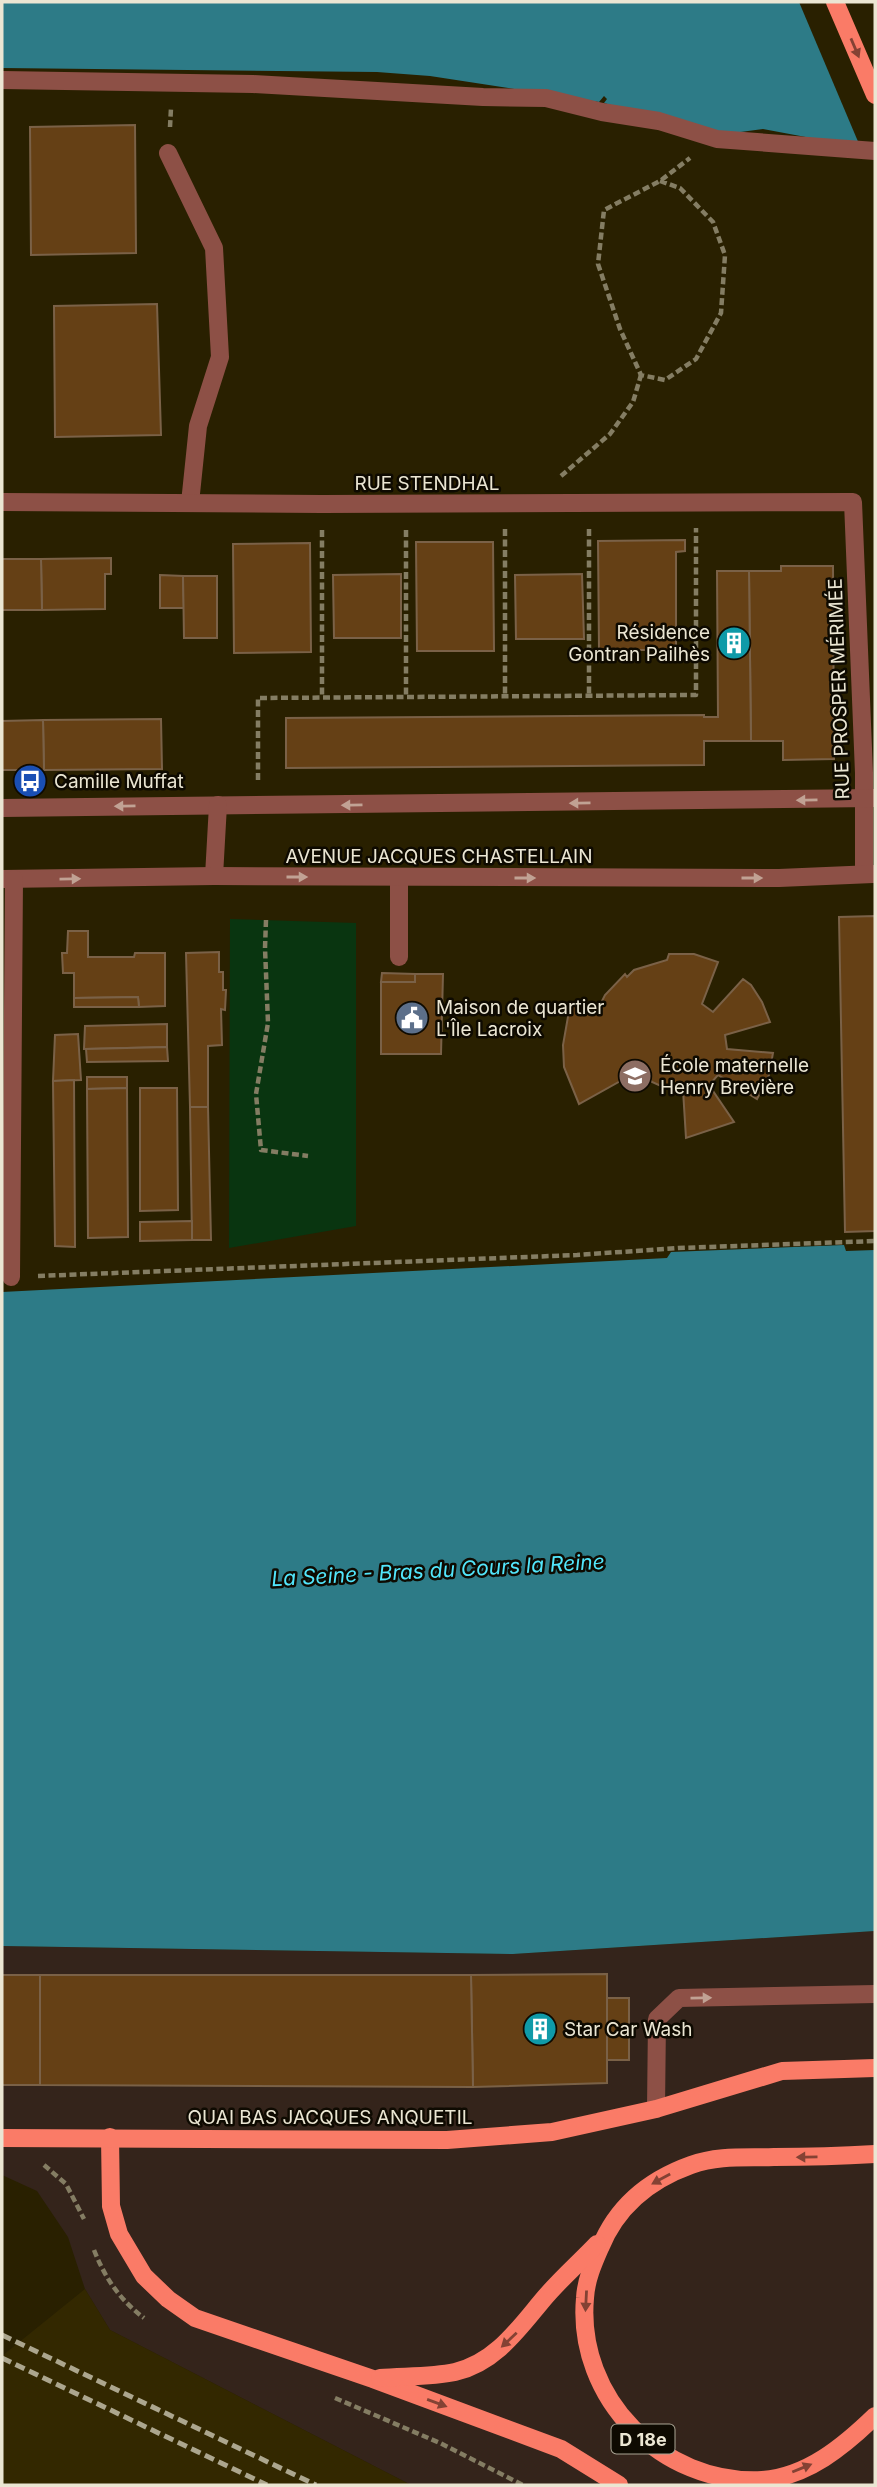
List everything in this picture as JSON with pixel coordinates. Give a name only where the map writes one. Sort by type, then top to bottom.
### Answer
[{"type":"main road","points":[[835,2],[875,95]]},
{"type":"main road","name":"QUAI BAS JACQUES ANQUETIL","points":[[2,2138],[447,2140],[552,2132],[656,2109],[782,2071],[875,2068]]},
{"type":"main road","points":[[110,2137],[111,2206],[119,2234],[145,2276],[167,2298],[195,2318],[373,2379],[561,2449],[619,2485]]},
{"type":"main road","points":[[373,2379],[456,2372],[482,2361],[505,2345],[542,2301],[605,2236],[620,2212],[638,2193],[661,2177],[692,2164],[725,2156],[875,2154]]},
{"type":"main road","name":"D 18e","points":[[605,2236],[588,2275],[584,2300],[592,2362],[619,2416],[649,2445],[676,2461],[713,2475],[763,2480],[820,2461],[849,2441],[875,2416]]},
{"type":"street","points":[[2,80],[253,84],[546,98],[602,112],[659,121],[716,139],[875,151]]},
{"type":"street","points":[[168,153],[214,248],[220,357],[198,426],[190,503]]},
{"type":"street","name":"RUE STENDHAL","points":[[2,502],[853,502]]},
{"type":"street","name":"RUE PROSPER MÉRIMÉE","points":[[853,502],[870,798],[869,874]]},
{"type":"street","points":[[2,808],[870,798]]},
{"type":"street","points":[[214,876],[218,805]]},
{"type":"street","name":"AVENUE JACQUES CHASTELLAIN","points":[[8,879],[214,876],[779,878],[869,874]]},
{"type":"street","points":[[399,877],[399,957]]},
{"type":"street","points":[[8,879],[11,1277]]},
{"type":"street","points":[[656,2109],[657,2019],[679,1998],[875,1994]]},
{"type":"path","points":[[168,153],[173,83]]},
{"type":"path","points":[[530,503],[610,434],[633,402],[641,375],[620,329],[598,264],[604,210],[660,181],[716,139]]},
{"type":"path","points":[[641,375],[665,380],[696,359],[721,313],[725,255],[713,222],[680,188],[660,181]]},
{"type":"path","points":[[505,503],[505,696]]},
{"type":"path","points":[[589,503],[589,696]]},
{"type":"path","points":[[258,781],[258,698],[696,695],[695,503]]},
{"type":"path","points":[[322,504],[322,697]]},
{"type":"path","points":[[406,504],[407,697]]},
{"type":"path","points":[[266,920],[268,1023],[256,1094],[261,1150],[308,1156]]},
{"type":"path","points":[[11,1277],[875,1241]]},
{"type":"shaded area","points":[[875,1931],[875,2485],[411,2485],[110,2330],[85,2289],[68,2237],[37,2191],[2,2175],[2,1946],[513,1954]]},
{"type":"shaded area","points":[[85,2289],[110,2330],[411,2485],[2,2485],[2,2356]]},
{"type":"green space","points":[[230,919],[356,923],[356,1226],[229,1248]]},
{"type":"water","points":[[2,2],[875,2],[875,150],[763,129],[718,135],[604,103],[607,99],[604,96],[599,102],[430,76],[377,72],[2,68]]},
{"type":"water","name":"La Seine - Bras du Cours la Reine","points":[[844,1245],[846,1251],[875,1250],[875,1931],[513,1954],[2,1946],[2,1292],[667,1258],[671,1252]]},
{"type":"pier","points":[[799,2],[875,2],[875,153],[862,151]]},
{"type":"building","points":[[135,125],[136,253],[31,255],[30,127]]},
{"type":"building","points":[[157,304],[161,435],[55,437],[54,306]]},
{"type":"building","points":[[685,540],[685,551],[676,552],[676,650],[599,650],[598,541]]},
{"type":"building","points":[[416,542],[493,542],[494,651],[417,651]]},
{"type":"building","points":[[310,543],[311,652],[234,653],[233,544]]},
{"type":"building","points":[[111,558],[111,574],[105,574],[105,609],[42,610],[41,559]]},
{"type":"building","points":[[2,559],[41,559],[42,610],[2,610]]},
{"type":"building","points":[[781,566],[833,566],[834,759],[783,760],[783,741],[751,741],[749,571],[781,571]]},
{"type":"building","name":"Résidence Gontran Pailhès","points":[[717,571],[749,571],[751,741],[704,741],[704,765],[286,768],[286,718],[718,717]]},
{"type":"building","points":[[401,574],[401,638],[334,638],[333,575]]},
{"type":"building","points":[[582,574],[584,639],[516,639],[515,575]]},
{"type":"building","points":[[160,575],[183,576],[184,608],[160,608]]},
{"type":"building","points":[[183,576],[217,576],[217,638],[184,638]]},
{"type":"building","points":[[161,719],[162,769],[44,770],[43,720]]},
{"type":"building","points":[[43,720],[44,770],[2,770],[2,721]]},
{"type":"building","points":[[875,916],[875,1231],[845,1232],[839,917]]},
{"type":"building","points":[[68,931],[88,931],[88,957],[134,957],[135,953],[165,953],[165,1006],[139,1007],[138,997],[74,998],[74,973],[63,973],[62,953],[67,953]]},
{"type":"building","points":[[219,952],[219,972],[223,972],[223,990],[226,990],[225,1010],[221,1009],[222,1045],[208,1046],[208,1107],[190,1107],[186,953]]},
{"type":"building","points":[[669,954],[694,954],[718,962],[702,1004],[713,1012],[743,979],[751,985],[770,1022],[725,1035],[727,1049],[773,1053],[769,1075],[757,1099],[718,1075],[709,1085],[734,1122],[686,1138],[683,1090],[652,1082],[642,1069],[579,1104],[564,1067],[563,1045],[569,1011],[573,1004],[596,1013],[605,995],[625,974],[627,977],[634,970],[667,960]]},
{"type":"building","points":[[382,973],[415,974],[415,982],[381,982]]},
{"type":"building","name":"Maison de quartier L'Île Lacroix","points":[[415,974],[443,974],[441,1054],[381,1054],[381,982],[415,982]]},
{"type":"building","points":[[138,997],[139,1007],[74,1007],[74,998]]},
{"type":"building","points":[[167,1024],[167,1047],[84,1049],[85,1026]]},
{"type":"building","points":[[78,1034],[81,1080],[53,1081],[55,1035]]},
{"type":"building","points":[[167,1047],[168,1061],[87,1062],[86,1049]]},
{"type":"building","points":[[87,1077],[127,1077],[127,1088],[87,1089]]},
{"type":"building","points":[[74,1080],[75,1247],[55,1246],[53,1081]]},
{"type":"building","points":[[127,1088],[128,1237],[88,1238],[87,1089]]},
{"type":"building","points":[[140,1088],[177,1088],[178,1210],[140,1211]]},
{"type":"building","points":[[190,1107],[208,1107],[211,1240],[192,1240]]},
{"type":"building","points":[[192,1221],[192,1240],[140,1241],[140,1222]]},
{"type":"building","name":"Star Car Wash","points":[[607,1974],[607,2083],[473,2087],[471,1975]]},
{"type":"building","points":[[2,1975],[40,1975],[40,2085],[2,2085]]},
{"type":"building","points":[[40,1975],[471,1975],[473,2087],[40,2085]]},
{"type":"building","points":[[607,1998],[629,1998],[629,2060],[607,2060]]},
{"type":"railway","points":[[2,2335],[316,2485]]},
{"type":"railway","points":[[2,2358],[267,2485]]},
{"type":"place","name":"Résidence Gontran Pailhès","points":[[734,643]]},
{"type":"place","name":"Camille Muffat","points":[[30,781]]},
{"type":"place","name":"Maison de quartier L'Île Lacroix","points":[[412,1018]]},
{"type":"place","name":"École maternelle Henry Brevière","points":[[635,1076]]},
{"type":"place","name":"Star Car Wash","points":[[540,2029]]}]
